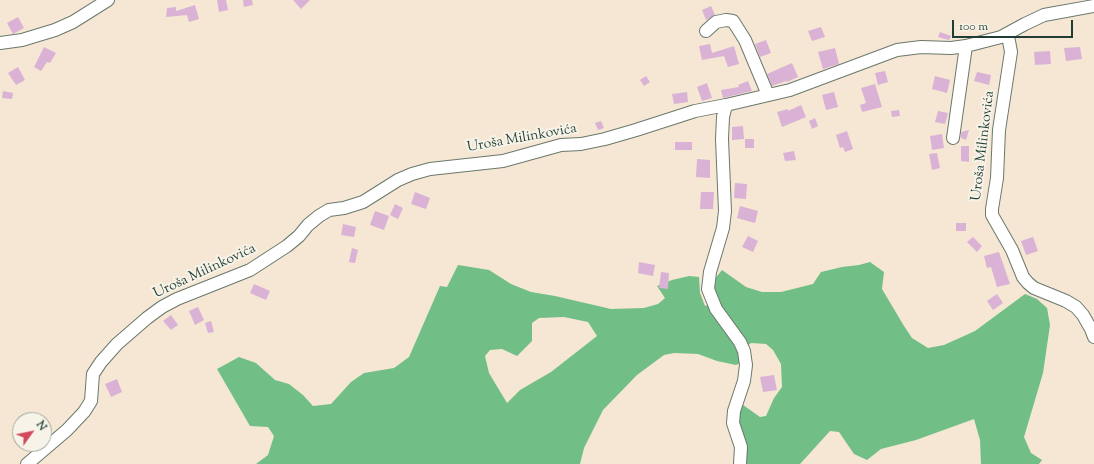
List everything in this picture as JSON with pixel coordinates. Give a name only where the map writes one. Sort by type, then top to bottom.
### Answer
[{"type":"street","points":[[0,43],[22,40],[55,30],[73,22],[108,0]]},
{"type":"street","points":[[1088,0],[1094,5]]},
{"type":"street","name":"Uroša Milinkovića","points":[[27,464],[67,430],[84,412],[91,400],[93,374],[101,362],[117,344],[147,318],[162,307],[177,299],[255,266],[287,246],[299,236],[308,225],[329,210],[344,208],[363,202],[386,187],[412,174],[430,169],[503,161],[561,146],[606,139],[695,111],[790,90],[897,50],[915,47],[951,48],[966,46],[1002,37],[1044,15],[1094,5]]},
{"type":"street","points":[[706,31],[716,22],[726,20],[733,21],[751,54],[768,95]]},
{"type":"street","name":"Uroša Milinkovića","points":[[1005,35],[1009,41],[1011,52],[999,130],[997,178],[992,215],[1012,250],[1023,277],[1028,283],[1034,288],[1066,301],[1076,307],[1088,324],[1094,337]]},
{"type":"street","points":[[953,138],[966,46]]},
{"type":"street","points":[[726,105],[723,117],[722,139],[725,211],[723,228],[710,272],[708,289],[716,309],[740,342],[744,350],[746,365],[744,381],[734,411],[733,423],[741,447],[740,464]]},
{"type":"green space","points":[[870,262],[884,272],[882,289],[912,338],[928,348],[944,345],[975,331],[1025,294],[1037,299],[1047,308],[1050,325],[1043,373],[1024,437],[1031,453],[1042,460],[1039,464],[981,464],[980,440],[974,419],[916,440],[881,449],[867,460],[854,454],[839,432],[830,431],[800,464],[739,464],[736,400],[760,417],[766,416],[774,398],[782,387],[781,364],[773,350],[766,344],[751,343],[747,346],[749,359],[736,365],[717,361],[698,354],[674,353],[664,355],[637,375],[603,410],[584,448],[580,464],[256,464],[268,455],[274,436],[268,427],[250,426],[217,369],[239,357],[256,363],[275,380],[289,384],[303,395],[313,406],[331,404],[351,382],[364,373],[394,368],[409,357],[440,286],[447,287],[458,265],[489,270],[511,284],[531,292],[611,309],[644,308],[658,304],[665,298],[657,286],[672,280],[689,276],[699,277],[700,293],[705,306],[715,302],[712,289],[714,280],[722,270],[746,287],[762,292],[781,292],[813,284],[821,272]],"holes":[[[564,317],[588,322],[597,336],[551,372],[520,390],[507,403],[489,373],[485,356],[490,350],[502,349],[517,356],[532,341],[532,323],[539,318]]]},
{"type":"building","points":[[217,0],[226,0],[228,10],[219,12]]},
{"type":"building","points":[[243,0],[252,0],[253,5],[244,7]]},
{"type":"building","points":[[293,0],[310,0],[301,9]]},
{"type":"building","points":[[195,5],[199,19],[189,22],[187,15],[166,17],[167,8],[176,7],[176,11]]},
{"type":"building","points":[[711,6],[715,15],[706,20],[702,10]]},
{"type":"building","points":[[18,17],[24,28],[13,34],[7,23]]},
{"type":"building","points":[[821,27],[825,37],[812,41],[808,31]]},
{"type":"building","points":[[940,32],[951,36],[949,40],[938,37]]},
{"type":"building","points":[[766,40],[771,53],[760,57],[755,44]]},
{"type":"building","points":[[710,44],[712,53],[734,46],[739,64],[728,67],[724,56],[702,60],[699,46]]},
{"type":"building","points":[[44,47],[56,53],[50,63],[47,62],[41,71],[34,67]]},
{"type":"building","points":[[1080,47],[1082,59],[1066,61],[1064,48]]},
{"type":"building","points":[[835,48],[839,64],[823,69],[818,52]]},
{"type":"building","points":[[1050,51],[1051,64],[1035,65],[1034,52]]},
{"type":"building","points":[[792,63],[798,77],[772,86],[767,74]]},
{"type":"building","points":[[18,67],[25,80],[16,85],[8,73]]},
{"type":"building","points":[[885,71],[888,82],[878,85],[875,73]]},
{"type":"building","points":[[977,72],[991,75],[989,85],[974,81]]},
{"type":"building","points":[[646,76],[650,82],[644,86],[640,80]]},
{"type":"building","points":[[935,76],[950,80],[947,93],[932,89]]},
{"type":"building","points":[[748,81],[752,91],[723,98],[721,90],[739,87],[738,85]]},
{"type":"building","points":[[707,83],[712,98],[702,101],[697,87]]},
{"type":"building","points":[[875,84],[882,107],[862,112],[860,105],[866,103],[861,88]]},
{"type":"building","points":[[3,91],[13,93],[12,99],[2,98]]},
{"type":"building","points":[[687,92],[688,102],[674,104],[672,94]]},
{"type":"building","points":[[834,92],[838,107],[826,110],[822,95]]},
{"type":"building","points":[[801,105],[806,117],[782,127],[777,112],[788,109],[788,111]]},
{"type":"building","points":[[899,110],[900,116],[892,117],[891,111]]},
{"type":"building","points":[[938,111],[948,113],[945,124],[935,122]]},
{"type":"building","points":[[815,118],[818,126],[812,129],[809,121]]},
{"type":"building","points":[[601,121],[604,128],[598,130],[595,123]]},
{"type":"building","points":[[743,126],[744,139],[732,140],[732,127]]},
{"type":"building","points":[[969,130],[966,140],[961,138],[961,132]]},
{"type":"building","points":[[847,131],[853,149],[845,152],[843,147],[840,148],[836,135]]},
{"type":"building","points":[[942,134],[944,148],[932,150],[930,136]]},
{"type":"building","points":[[745,139],[754,139],[754,148],[745,148]]},
{"type":"building","points":[[675,142],[692,142],[692,150],[675,150]]},
{"type":"building","points":[[961,146],[969,146],[969,162],[961,161]]},
{"type":"building","points":[[794,151],[796,160],[785,161],[783,153]]},
{"type":"building","points":[[937,153],[940,168],[932,170],[929,154]]},
{"type":"building","points":[[697,159],[710,160],[710,178],[696,177]]},
{"type":"building","points":[[735,183],[747,184],[746,199],[734,198]]},
{"type":"building","points":[[415,192],[430,198],[426,209],[411,204]]},
{"type":"building","points":[[701,192],[714,192],[713,209],[700,209]]},
{"type":"building","points":[[395,204],[403,208],[398,219],[390,215]]},
{"type":"building","points":[[740,206],[758,211],[755,223],[737,218]]},
{"type":"building","points":[[375,211],[389,216],[384,230],[370,225]]},
{"type":"building","points":[[956,223],[966,223],[966,231],[956,231]]},
{"type":"building","points":[[343,224],[356,227],[354,237],[341,235]]},
{"type":"building","points":[[748,236],[758,241],[753,252],[742,247]]},
{"type":"building","points":[[973,237],[982,246],[977,252],[967,242]]},
{"type":"building","points":[[1033,237],[1038,251],[1026,255],[1021,241]]},
{"type":"building","points":[[352,248],[358,250],[355,263],[349,262]]},
{"type":"building","points":[[999,252],[1010,284],[997,287],[991,267],[987,268],[984,256]]},
{"type":"building","points":[[639,262],[655,265],[653,276],[638,273]]},
{"type":"building","points":[[661,272],[669,273],[668,289],[659,288]]},
{"type":"building","points":[[254,284],[270,291],[266,300],[250,293]]},
{"type":"building","points":[[997,294],[1003,303],[993,310],[987,301]]},
{"type":"building","points":[[198,307],[204,320],[195,325],[189,311]]},
{"type":"building","points":[[171,315],[178,325],[171,330],[163,321]]},
{"type":"building","points":[[211,321],[214,332],[208,333],[205,323]]},
{"type":"building","points":[[774,375],[777,390],[763,392],[760,377]]},
{"type":"building","points":[[117,379],[122,392],[111,397],[105,384]]}]
